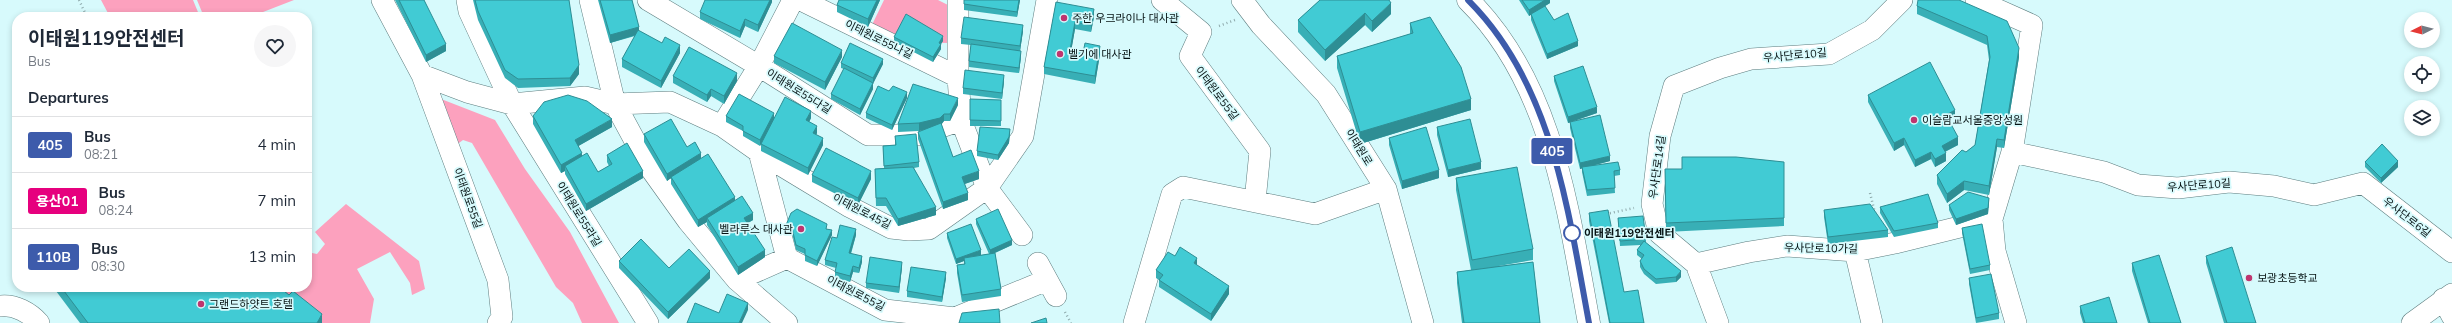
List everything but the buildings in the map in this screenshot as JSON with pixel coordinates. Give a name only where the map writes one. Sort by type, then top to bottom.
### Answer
[{"type":"main road","points":[[1468,0],[1518,65],[1547,129],[1570,222],[1589,323]]},
{"type":"street","name":"이태원로55길","points":[[382,0],[422,75],[498,280],[502,317],[498,323]]},
{"type":"street","points":[[467,0],[469,12],[512,104]]},
{"type":"street","points":[[590,0],[615,104],[663,187],[737,280],[787,323]]},
{"type":"street","name":"이태원로55다길","points":[[648,0],[759,66],[868,135],[918,135],[961,120]]},
{"type":"street","points":[[722,126],[759,66],[793,0]]},
{"type":"street","name":"이태원로55나길","points":[[801,0],[958,77]]},
{"type":"street","points":[[957,0],[958,77],[961,120],[987,188],[1022,235]]},
{"type":"street","name":"이태원로45길","points":[[615,104],[670,102],[722,126],[759,152],[850,207],[891,228],[910,230],[928,229],[987,188],[1023,136],[1047,0]]},
{"type":"street","points":[[1162,0],[1201,32]]},
{"type":"street","name":"우사단로10길","points":[[1674,86],[1720,68],[1751,59],[1829,54],[1872,30],[1902,0]]},
{"type":"street","points":[[1976,0],[2032,25],[2012,152],[1992,219],[1994,251],[2016,323]]},
{"type":"street","name":"이태원로","points":[[1239,6],[1261,24],[1326,94],[1386,189],[1423,323]]},
{"type":"street","name":"이태원로55길","points":[[1201,32],[1190,56],[1260,151],[1255,202]]},
{"type":"street","points":[[422,75],[466,92],[512,104],[585,97],[615,104]]},
{"type":"street","name":"우사단로14길","points":[[1674,86],[1660,136],[1652,204],[1659,233],[1696,264],[1718,323]]},
{"type":"street","name":"이태원로55라길","points":[[512,104],[648,323]]},
{"type":"street","points":[[737,280],[787,258],[759,152]]},
{"type":"street","name":"우사단로10길","points":[[2012,152],[2104,172],[2138,185],[2178,188],[2229,182],[2274,186],[2314,195],[2363,183]]},
{"type":"street","name":"우사단로6길","points":[[2363,183],[2452,252]]},
{"type":"street","points":[[1134,323],[1172,194],[1183,187],[1315,214],[1386,189]]},
{"type":"street","name":"우사단로10가길","points":[[1696,264],[1787,246],[1855,250],[1895,243],[1992,219]]},
{"type":"street","points":[[1855,250],[1872,323]]},
{"type":"street","name":"이태원로55길","points":[[787,258],[886,310],[955,318],[1047,280]]},
{"type":"street","points":[[2421,320],[2449,303]]},
{"type":"street","points":[[0,306],[18,308],[34,317],[40,323]]},
{"type":"path","points":[[79,0],[85,12]]},
{"type":"path","points":[[1201,32],[1237,19],[1239,6]]},
{"type":"path","points":[[1870,193],[1876,214],[1895,243]]},
{"type":"path","points":[[1599,216],[1652,204]]},
{"type":"shaded area","points":[[101,0],[193,0],[198,12],[107,12]]},
{"type":"shaded area","points":[[197,0],[294,0],[263,12],[202,12]]},
{"type":"shaded area","points":[[884,0],[938,0],[952,7],[950,43],[894,42],[870,29]]},
{"type":"shaded area","points":[[436,97],[495,120],[525,169],[570,232],[619,323],[582,323],[573,303],[556,287],[472,143],[463,140],[455,146]]},
{"type":"shaded area","points":[[346,204],[419,261],[425,289],[412,295],[410,283],[390,252],[357,269],[374,299],[370,323],[322,323],[278,294],[279,292],[312,292],[312,253],[317,254],[325,244],[315,232]]},
{"type":"bus line","name":"405","points":[[1468,0],[1477,9],[1518,65],[1547,129],[1570,222],[1589,323]]},
{"type":"place","name":"주한 우크라이나 대사관","points":[[1064,18]]},
{"type":"place","name":"벨기에 대사관","points":[[1060,54]]},
{"type":"place","name":"이슬람교서울중앙성원","points":[[1914,120]]},
{"type":"place","name":"벨라루스 대사관","points":[[801,229]]},
{"type":"place","name":"이태원119안전센터","points":[[1572,233]]},
{"type":"place","name":"보광초등학교","points":[[2249,278]]},
{"type":"place","name":"그랜드하얏트 호텔","points":[[201,304]]}]
